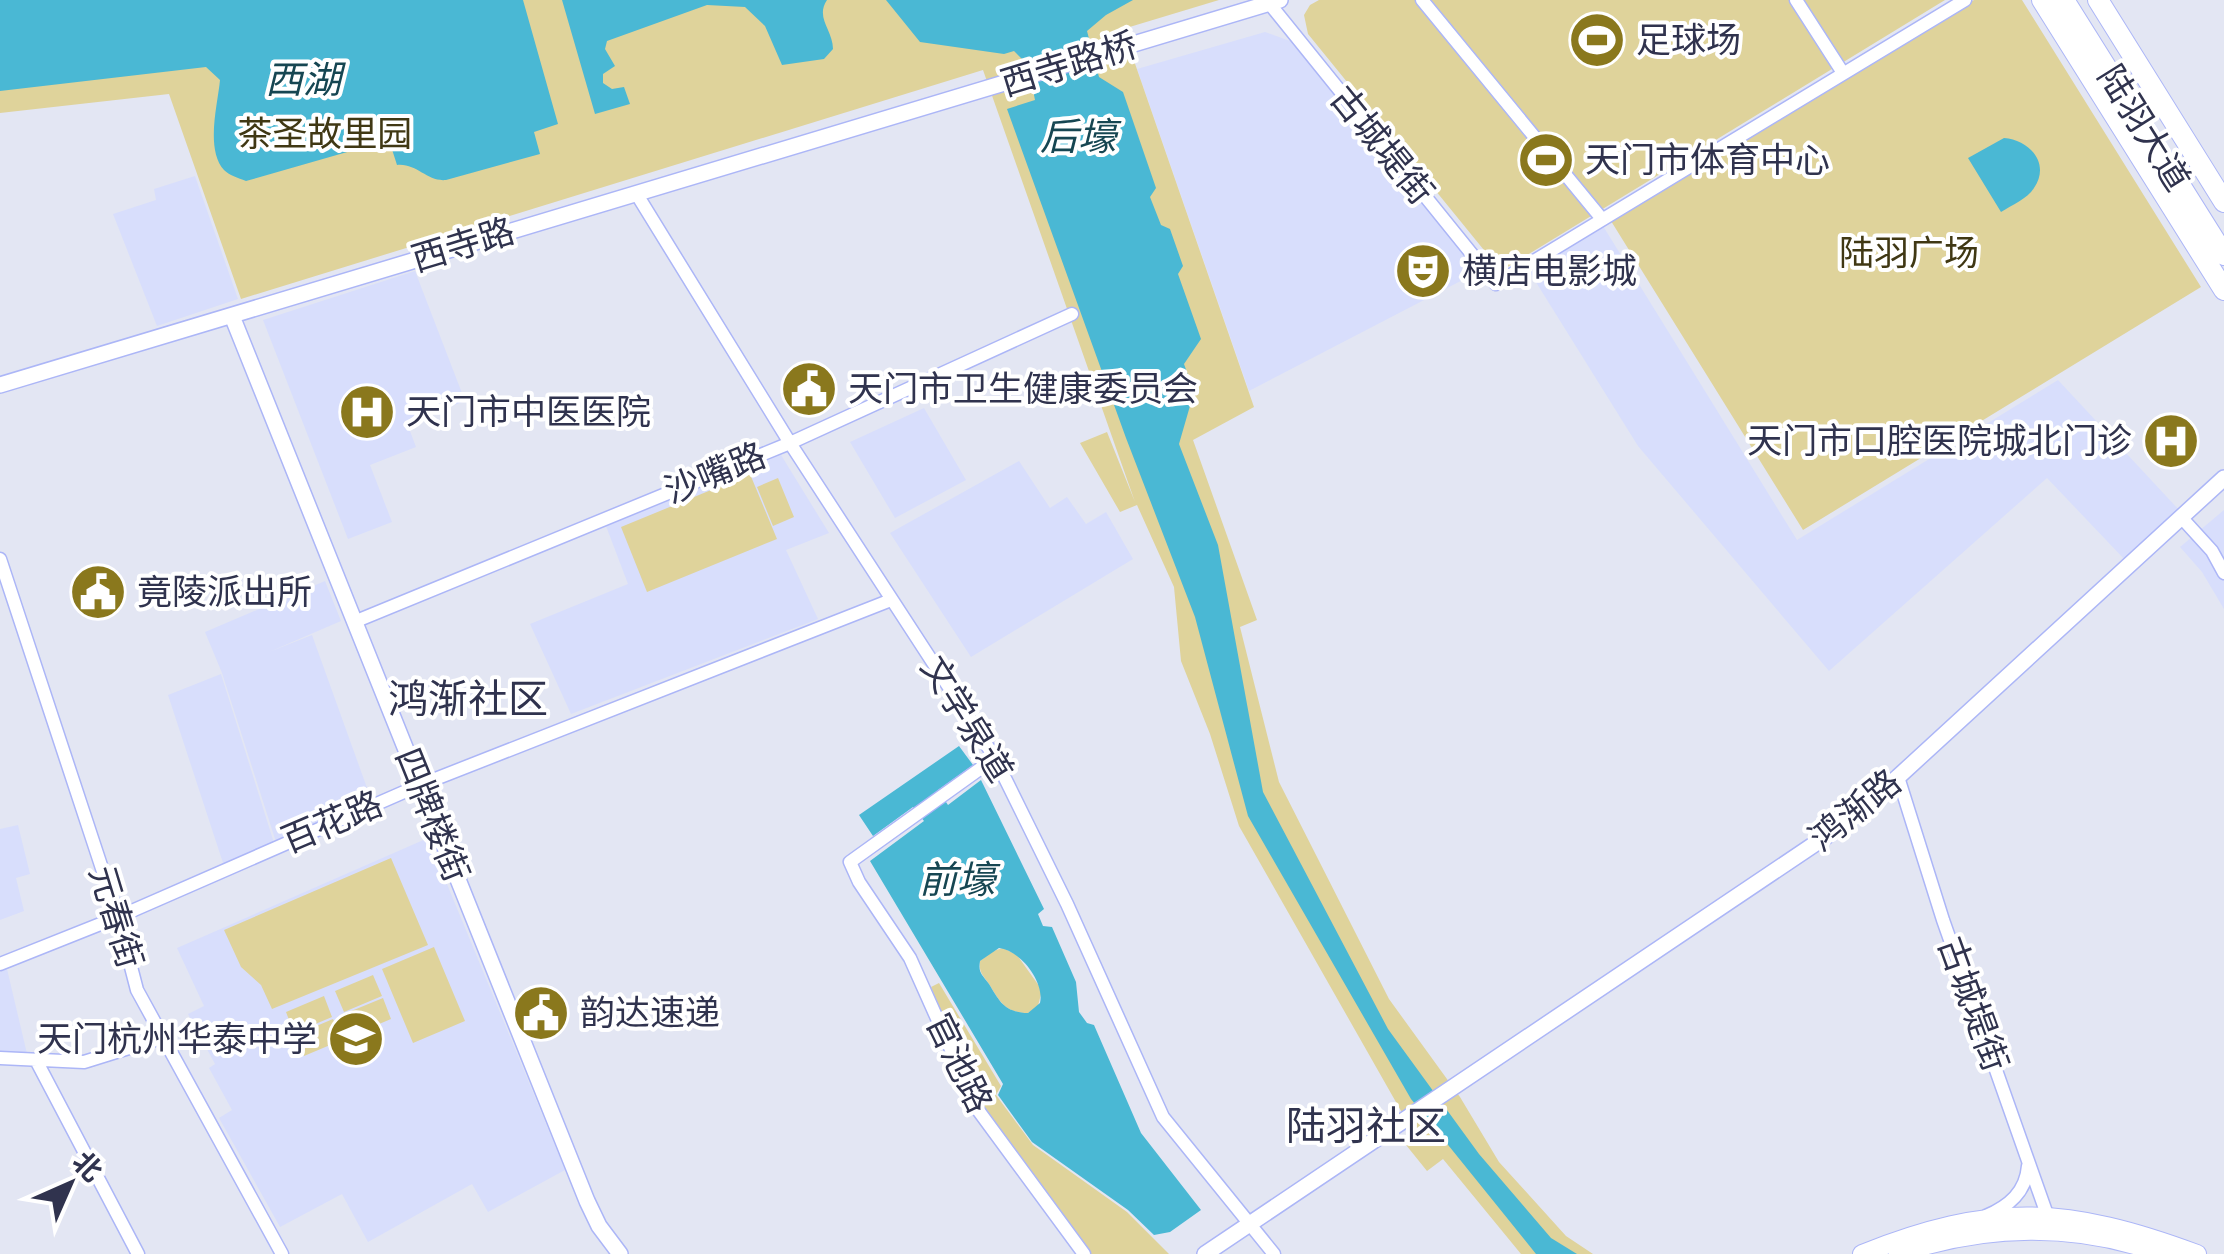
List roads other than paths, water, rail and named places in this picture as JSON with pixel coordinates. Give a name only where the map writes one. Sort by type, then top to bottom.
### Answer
[{"type":"main road","points":[[2042,0],[2224,290]]},
{"type":"main road","name":"陆羽大道","points":[[2064,0],[2224,255]]},
{"type":"main road","name":"陆羽大道","points":[[2076,0],[2224,237]]},
{"type":"main road","points":[[2098,1],[2224,202]]},
{"type":"main road","points":[[2108,70],[2109,106]]},
{"type":"main road","points":[[1862,1254],[1927,1231],[1976,1221],[2050,1222],[2131,1230],[2197,1254]]},
{"type":"main road","points":[[1898,1254],[1956,1238],[2050,1222],[2162,1254]]},
{"type":"street","points":[[1422,0],[1602,219],[1964,0]]},
{"type":"street","points":[[1796,0],[1844,73]]},
{"type":"street","name":"古城堤街","points":[[1274,2],[1496,284],[1602,219]]},
{"type":"street","name":"西寺路桥","points":[[926,107],[1274,2]]},
{"type":"street","name":"西寺路","points":[[0,385],[926,107]]},
{"type":"street","name":"文学泉道","points":[[636,193],[790,442],[995,758],[1068,904],[1163,1117],[1274,1254]]},
{"type":"street","name":"沙嘴路","points":[[354,622],[790,442],[1072,314]]},
{"type":"street","name":"四牌楼街","points":[[232,316],[587,1201],[599,1226],[620,1254]]},
{"type":"street","name":"鸿渐路","points":[[1248,1224],[1837,829],[2224,478]]},
{"type":"street","points":[[2181,517],[2212,551],[2224,572]]},
{"type":"street","name":"元春街","points":[[0,559],[118,917],[138,990],[282,1254]]},
{"type":"street","name":"百花路","points":[[0,964],[118,917],[420,784],[891,600]]},
{"type":"street","name":"官池路","points":[[995,758],[850,862],[910,958],[978,1110],[1084,1254]]},
{"type":"street","name":"古城堤街","points":[[1898,777],[1943,920],[2050,1222]]},
{"type":"street","points":[[0,1058],[91,1061],[161,1038]]},
{"type":"street","points":[[37,1062],[138,1254]]},
{"type":"street","points":[[1976,1221],[2003,1208],[2022,1188],[2028,1173],[2026,1154]]},
{"type":"street","points":[[1205,1254],[1248,1224]]},
{"type":"water","name":"西湖","points":[[0,0],[523,0],[558,124],[534,132],[540,154],[446,180],[397,165],[389,140],[246,181],[226,172],[218,161],[214,138],[220,80],[206,67],[0,91]]},
{"type":"water","points":[[562,0],[827,0],[823,13],[833,49],[824,59],[782,65],[765,26],[745,7],[707,5],[607,41],[605,49],[615,66],[603,74],[603,83],[612,89],[624,87],[630,104],[595,114]]},
{"type":"water","name":"后壕","points":[[886,0],[1133,0],[1087,31],[1099,77],[1123,92],[1156,188],[1150,197],[1161,225],[1170,229],[1183,266],[1178,274],[1201,339],[1184,364],[1194,392],[1179,444],[1218,545],[1263,792],[1388,1029],[1479,1154],[1551,1238],[1577,1254],[1536,1254],[1411,1099],[1248,816],[1195,617],[1007,109],[1035,100],[1028,65],[1014,51],[1004,54],[920,42]]},
{"type":"water","points":[[2004,138],[2029,148],[2040,170],[2031,192],[2001,212],[1968,158]]},
{"type":"water","name":"前壕","points":[[959,746],[973,765],[938,790],[948,805],[981,780],[1044,909],[1038,914],[1043,926],[1052,927],[1076,982],[1079,1012],[1087,1023],[1094,1025],[1141,1133],[1201,1210],[1170,1232],[1154,1235],[1128,1210],[1032,1142],[998,1095],[1003,1084],[870,861],[924,821],[913,807],[873,836],[859,815]],"holes":[[[999,948],[1023,961],[1039,986],[1040,1003],[1028,1013],[1004,1005],[980,971],[980,961]]]},
{"type":"place","name":"足球场","points":[[1597,40]]},
{"type":"place","name":"天门市体育中心","points":[[1546,160]]},
{"type":"place","name":"横店电影城","points":[[1423,271]]},
{"type":"place","name":"天门市卫生健康委员会","points":[[809,389]]},
{"type":"place","name":"天门市中医医院","points":[[367,412]]},
{"type":"place","name":"天门市口腔医院城北门诊","points":[[2171,441]]},
{"type":"place","name":"竟陵派出所","points":[[98,592]]},
{"type":"place","name":"韵达速递","points":[[541,1013]]},
{"type":"place","name":"天门杭州华泰中学","points":[[356,1039]]},
{"type":"district","name":"鸿渐社区","points":[[468,699]]},
{"type":"district","name":"陆羽社区","points":[[1366,1126]]},
{"type":"park label","name":"茶圣故里园","points":[[325,134]]},
{"type":"park label","name":"陆羽广场","points":[[1909,253]]}]
